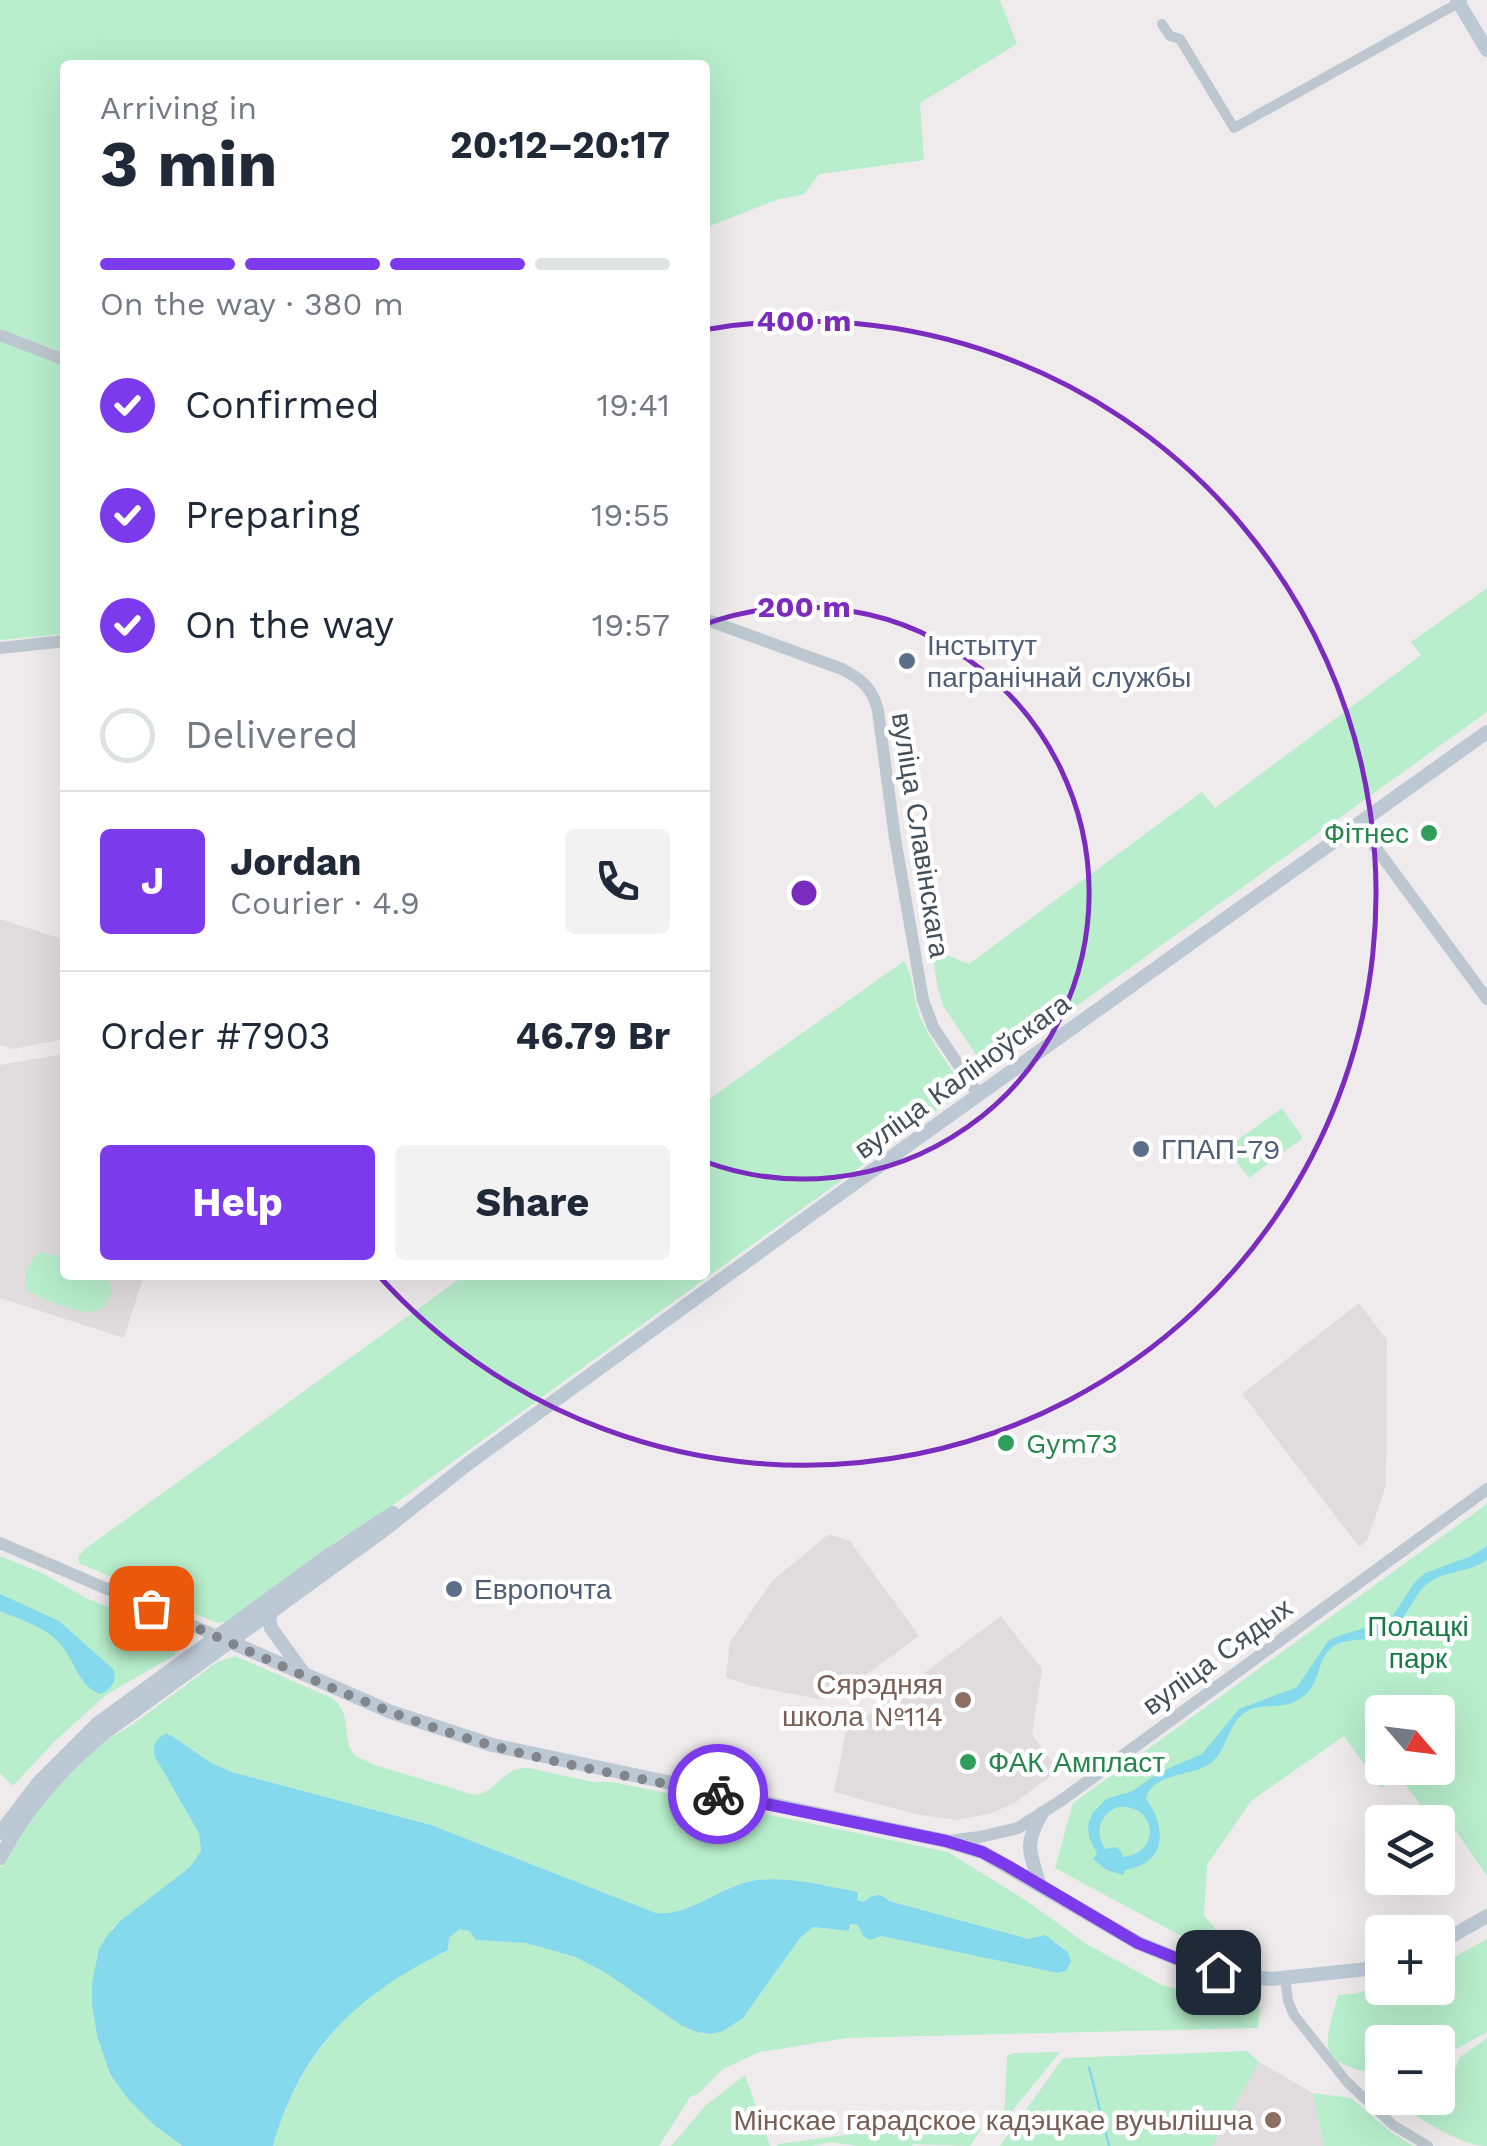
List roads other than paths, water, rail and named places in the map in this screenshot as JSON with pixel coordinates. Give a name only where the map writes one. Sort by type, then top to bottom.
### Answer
[{"type":"main road","points":[[1459,1],[1487,50]]},
{"type":"main road","name":"вуліца Каліноўскага","points":[[0,1832],[78,1740],[111,1713],[273,1610],[978,1094],[1487,732]]},
{"type":"main road","name":"вуліца Каліноўскага","points":[[0,1858],[28,1812],[84,1750],[329,1555],[469,1463]]},
{"type":"main road","points":[[273,1610],[269,1617],[271,1628],[306,1675]]},
{"type":"main road","name":"вуліца Сядых","points":[[224,1639],[405,1717],[502,1748],[946,1841]]},
{"type":"main road","points":[[1040,1886],[1028,1843],[1042,1813]]},
{"type":"main road","points":[[946,1841],[982,1852],[1138,1943],[1198,1967],[1240,1976],[1285,1978],[1365,1969]]},
{"type":"main road","points":[[1455,1934],[1487,1916]]},
{"type":"street","points":[[1162,24],[1170,36],[1180,39],[1234,128],[1459,1]]},
{"type":"street","points":[[0,336],[60,358]]},
{"type":"street","name":"вуліца Славінскага","points":[[710,621],[842,670],[859,678],[872,692],[922,1000],[932,1028],[978,1094]]},
{"type":"street","points":[[0,648],[60,642]]},
{"type":"street","points":[[1359,825],[1487,999]]},
{"type":"street","name":"вуліца Сядых","points":[[946,1841],[1002,1833],[1042,1813],[1487,1489]]},
{"type":"street","points":[[0,1543],[224,1639]]},
{"type":"street","points":[[1285,1978],[1292,2012],[1347,2082],[1394,2124],[1428,2146]]},
{"type":"water","points":[[1487,1546],[1487,1560],[1437,1578],[1424,1587],[1386,1634],[1334,1646],[1323,1658],[1305,1695],[1290,1704],[1244,1713],[1210,1764],[1156,1784],[1146,1799],[1160,1832],[1156,1852],[1149,1860],[1125,1870],[1123,1875],[1107,1870],[1093,1859],[1097,1854],[1088,1825],[1106,1799],[1133,1791],[1158,1773],[1202,1754],[1239,1709],[1297,1687],[1328,1641],[1385,1622],[1425,1573]],"holes":[[[1131,1808],[1147,1820],[1149,1839],[1136,1854],[1123,1857],[1116,1847],[1105,1849],[1099,1830],[1112,1810]]]},
{"type":"water","points":[[0,1594],[59,1621],[113,1669],[111,1687],[101,1694],[88,1686],[56,1639],[0,1611]]},
{"type":"water","points":[[166,1734],[232,1772],[431,1825],[656,1913],[691,1907],[747,1882],[789,1880],[858,1892],[857,1900],[864,1902],[880,1895],[889,1901],[1029,1939],[1045,1935],[1068,1952],[1071,1961],[1066,1971],[1058,1973],[881,1936],[870,1940],[858,1925],[850,1924],[849,1931],[813,1927],[800,1938],[743,2018],[710,2034],[682,2026],[606,1973],[575,1957],[526,1943],[476,1940],[469,1931],[460,1929],[449,1938],[448,1950],[387,1985],[337,2027],[300,2080],[273,2146],[182,2146],[128,2099],[110,2074],[92,2005],[99,1949],[106,1937],[120,1921],[190,1867],[201,1851],[199,1833],[155,1757],[155,1743]]},
{"type":"waterway","points":[[1089,2067],[1109,2146]]},
{"type":"place","name":"Інстытут пагранічнай службы","points":[[907,661]]},
{"type":"place","name":"Фітнес","points":[[1429,833]]},
{"type":"place","name":"ГПАП-79","points":[[1141,1149]]},
{"type":"place","name":"Gym73","points":[[1006,1443]]},
{"type":"place","name":"Европочта","points":[[454,1589]]},
{"type":"place","name":"Сярэдняя школа №114","points":[[963,1700]]},
{"type":"place","name":"ФАК Ампласт","points":[[968,1762]]},
{"type":"place","name":"Мінскае гарадское кадэцкае вучылішча","points":[[1273,2120]]},
{"type":"park label","name":"Полацкі парк","points":[[1418,1642]]}]
